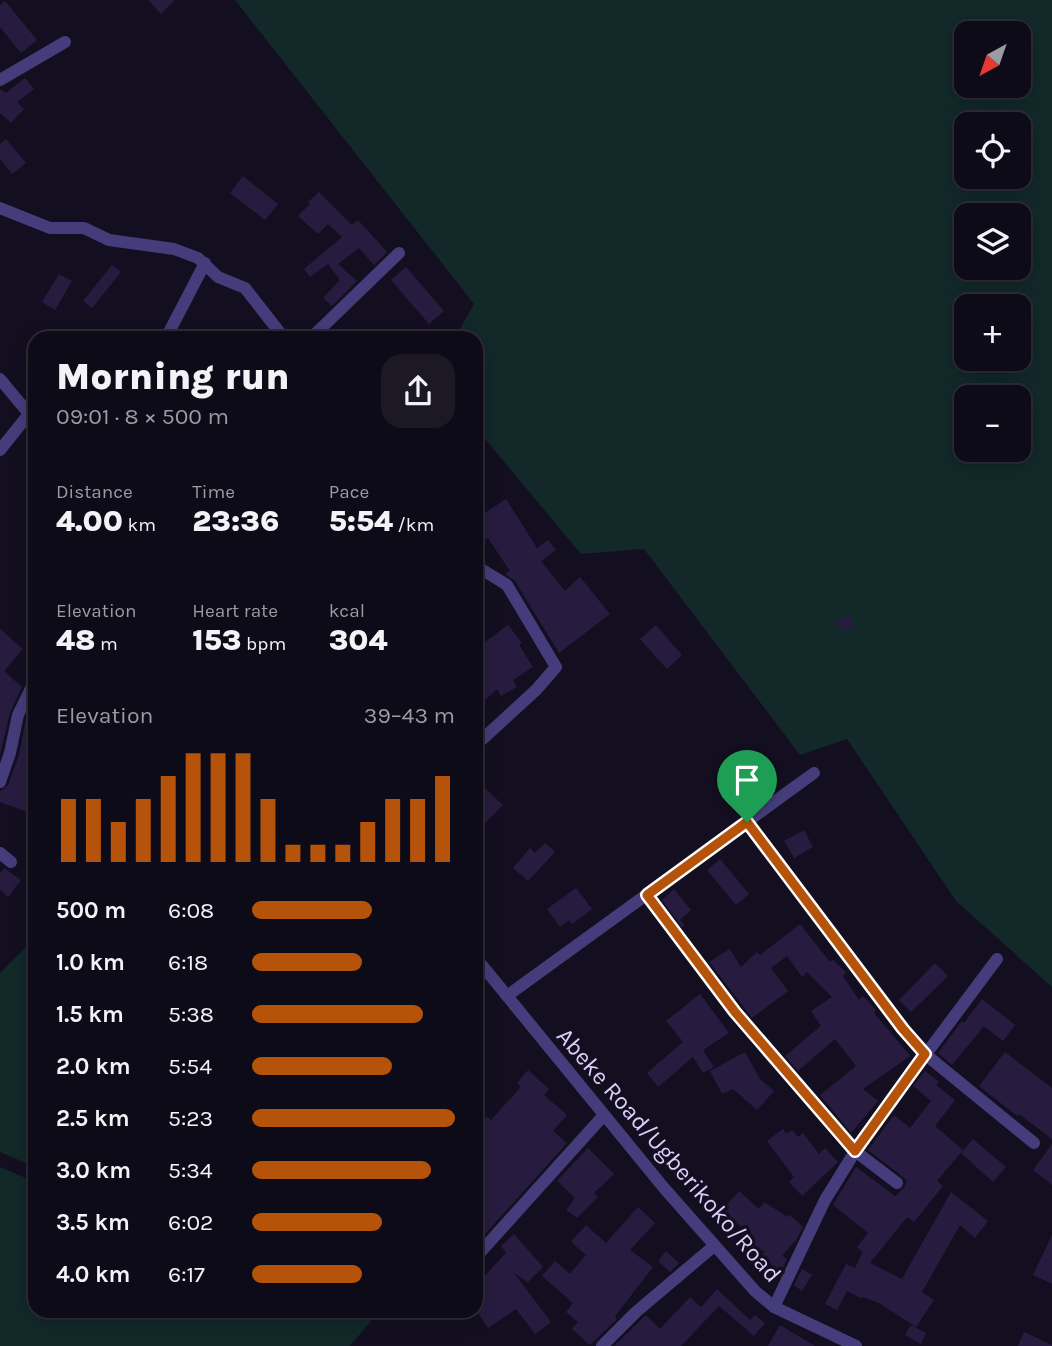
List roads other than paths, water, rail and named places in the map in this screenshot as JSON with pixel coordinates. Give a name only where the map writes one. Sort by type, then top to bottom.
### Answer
[{"type":"street","points":[[0,80],[65,42]]},
{"type":"street","points":[[0,208],[50,228],[84,228],[110,240],[174,249],[205,263],[218,276],[245,288],[279,331]]},
{"type":"street","points":[[318,331],[399,253]]},
{"type":"street","points":[[170,331],[205,263]]},
{"type":"street","points":[[0,379],[28,413]]},
{"type":"street","points":[[0,450],[28,422]]},
{"type":"street","points":[[483,570],[505,583],[556,667],[536,690],[483,739]]},
{"type":"street","points":[[0,782],[18,715],[28,694]]},
{"type":"street","points":[[507,996],[814,773]]},
{"type":"street","points":[[747,822],[903,1029],[925,1054],[1034,1143]]},
{"type":"street","points":[[0,853],[11,862]]},
{"type":"street","points":[[647,895],[735,1012],[855,1151],[897,1183]]},
{"type":"street","points":[[774,1307],[825,1200],[855,1151],[997,959]]},
{"type":"street","name":"Abeke Road/Ugberikoko/Road","points":[[483,969],[714,1246],[755,1291],[774,1307],[856,1346]]},
{"type":"street","points":[[483,1249],[604,1115]]},
{"type":"street","points":[[602,1346],[636,1312],[714,1246]]}]
